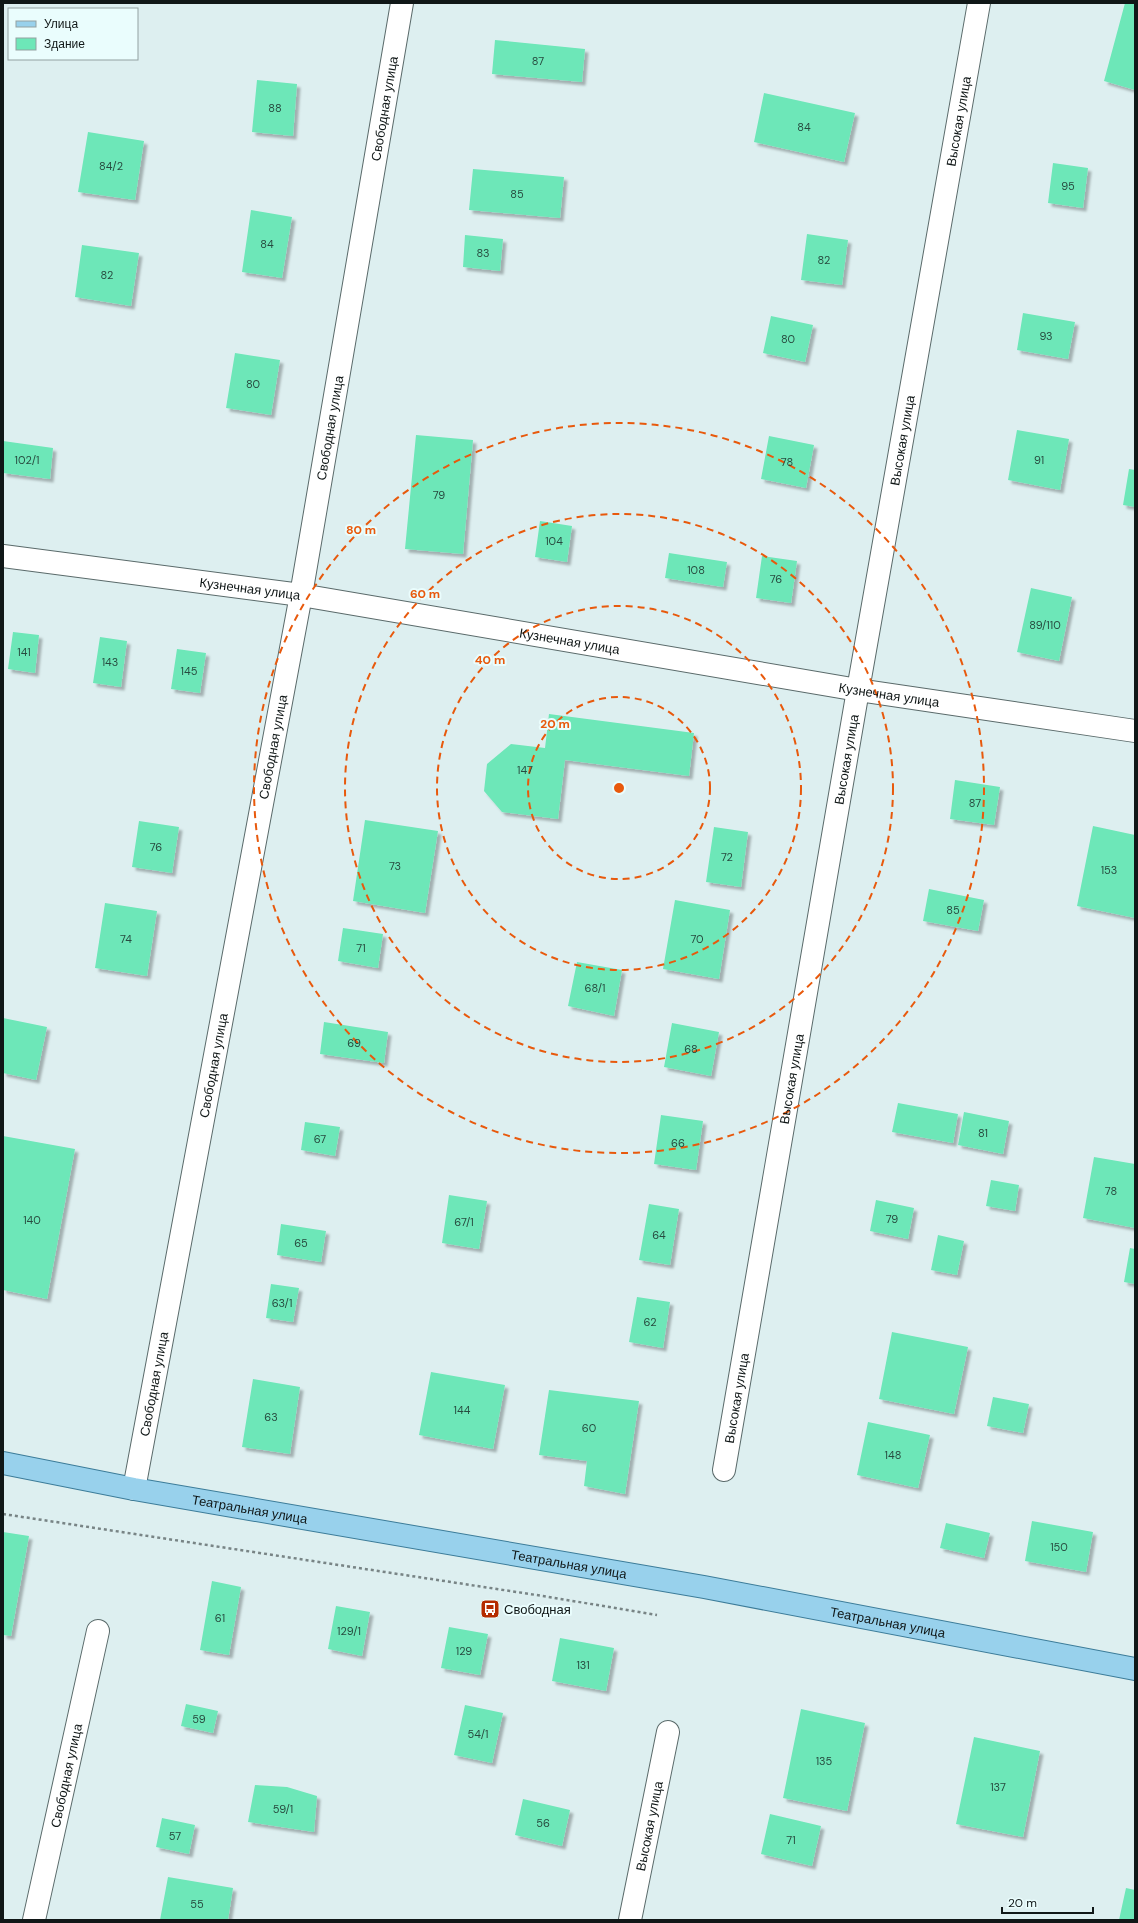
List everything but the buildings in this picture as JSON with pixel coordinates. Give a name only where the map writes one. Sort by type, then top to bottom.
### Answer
[{"type":"main road","name":"Театральная улица","points":[[3,1463],[134,1489],[704,1587],[1135,1669]]},
{"type":"street","name":"Свободная улица","points":[[134,1489],[301,595],[402,3]]},
{"type":"street","name":"Высокая улица","points":[[724,1470],[858,690],[979,3]]},
{"type":"street","name":"Кузнечная улица","points":[[3,556],[301,595],[858,690],[1135,731]]},
{"type":"street","name":"Свободная улица","points":[[34,1920],[98,1631]]},
{"type":"street","name":"Высокая улица","points":[[630,1920],[668,1732]]},
{"type":"path","points":[[3,1514],[543,1596],[657,1615]]},
{"type":"place","name":"Свободная","points":[[490,1609]]}]
